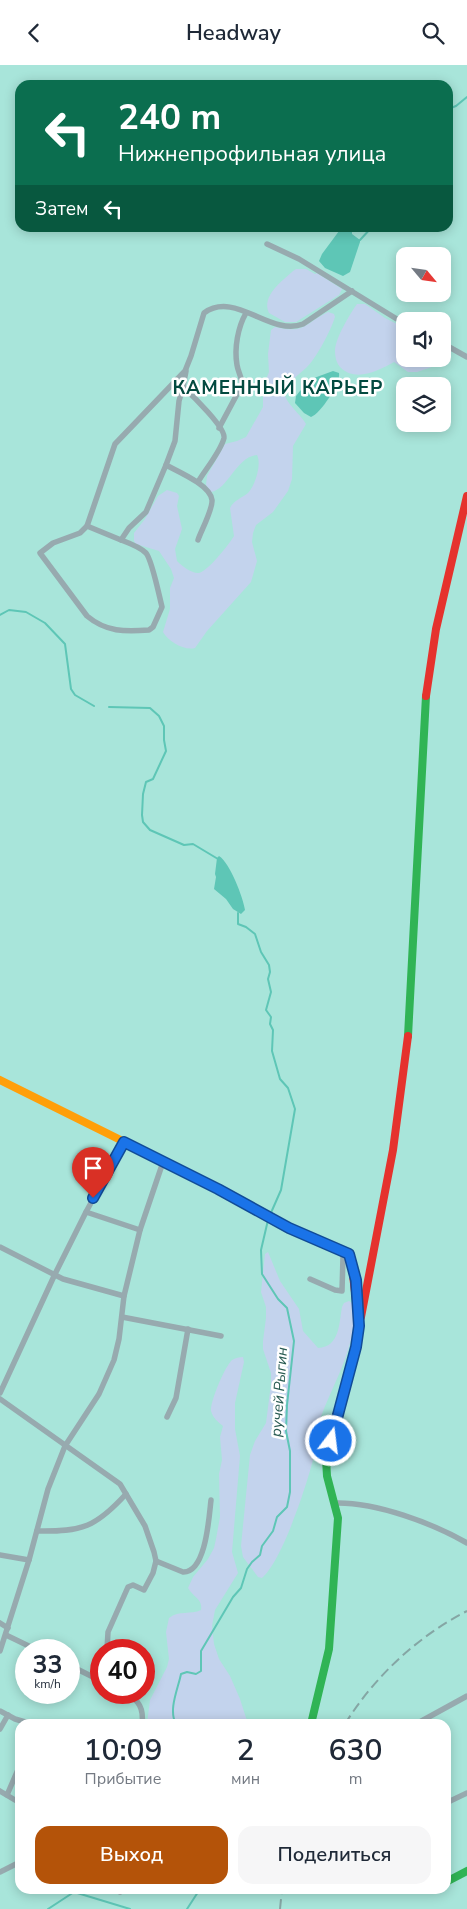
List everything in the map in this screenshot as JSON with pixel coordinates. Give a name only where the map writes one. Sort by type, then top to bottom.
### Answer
[{"type":"street","points":[[267,243],[299,259],[396,320]]},
{"type":"street","points":[[121,540],[129,528],[146,512],[175,441],[179,401],[184,387],[186,369],[204,313],[218,306],[229,307],[286,327],[294,327],[303,324],[352,291]]},
{"type":"street","points":[[219,428],[242,385],[236,351],[242,320],[246,313]]},
{"type":"street","points":[[451,348],[467,357]]},
{"type":"street","points":[[87,526],[146,553],[153,570],[154,581],[162,607],[149,630],[118,631],[92,621],[40,553],[53,543],[80,533],[87,526],[115,444],[178,381],[186,369]]},
{"type":"street","points":[[184,387],[214,419],[224,433],[224,438],[198,482]]},
{"type":"street","points":[[166,465],[198,482],[211,496],[212,505],[198,540]]},
{"type":"street","points":[[312,1719],[330,1649],[338,1518],[335,1503],[326,1482],[326,1459],[356,1347],[382,1212],[407,1049],[428,679],[436,629],[467,496]]},
{"type":"street","points":[[0,1080],[300,1233],[346,1252],[351,1258],[353,1266],[359,1326]]},
{"type":"street","points":[[0,1393],[55,1274],[124,1142]]},
{"type":"street","points":[[0,1651],[29,1560],[48,1489],[65,1446],[106,1380],[114,1360],[124,1296],[140,1230],[164,1162]]},
{"type":"street","points":[[86,1212],[140,1230]]},
{"type":"street","points":[[0,1247],[72,1282],[124,1296]]},
{"type":"street","points":[[310,1279],[334,1290],[342,1291],[343,1257],[346,1252]]},
{"type":"street","points":[[122,1317],[220,1336]]},
{"type":"street","points":[[167,1417],[176,1398],[188,1329]]},
{"type":"street","points":[[0,1399],[120,1484],[145,1526],[156,1561],[153,1573],[144,1590],[133,1585],[128,1587],[108,1632],[108,1639]]},
{"type":"street","points":[[37,1531],[83,1528],[100,1519],[126,1494]]},
{"type":"street","points":[[156,1561],[183,1572],[188,1572],[195,1567],[201,1557],[209,1524],[211,1500]]},
{"type":"street","points":[[335,1503],[348,1503],[416,1519],[448,1532],[467,1543]]},
{"type":"street","points":[[0,1555],[29,1560]]},
{"type":"street","points":[[0,1623],[7,1631],[20,1639]]},
{"type":"street","points":[[425,1719],[467,1696]]},
{"type":"street","points":[[140,1704],[142,1719]]},
{"type":"street","points":[[0,1711],[19,1719]]},
{"type":"street","points":[[0,1729],[8,1715]]},
{"type":"street","points":[[7,1795],[15,1777]]},
{"type":"street","points":[[0,1791],[15,1800]]},
{"type":"street","points":[[451,1801],[467,1793]]},
{"type":"street","points":[[0,1872],[15,1864]]},
{"type":"street","points":[[451,1879],[467,1871]]},
{"type":"shaded area","points":[[338,232],[352,232],[360,240],[350,272],[343,276],[325,268],[319,261]]},
{"type":"shaded area","points":[[296,269],[306,269],[315,274],[317,273],[342,289],[339,295],[296,322],[285,322],[269,313],[268,301],[278,284]]},
{"type":"shaded area","points":[[357,304],[365,304],[396,324],[396,363],[394,362],[374,372],[360,375],[347,372],[341,368],[338,364],[335,350],[338,339]]},
{"type":"shaded area","points":[[328,312],[334,314],[335,317],[323,344],[310,364],[293,380],[285,391],[288,402],[306,424],[293,446],[292,479],[288,491],[273,512],[256,525],[253,533],[252,542],[257,561],[251,582],[207,631],[195,648],[181,647],[172,642],[163,632],[170,609],[170,588],[174,578],[171,569],[159,551],[136,544],[134,533],[145,519],[158,496],[167,490],[177,493],[179,496],[177,506],[182,529],[175,549],[177,561],[190,571],[195,573],[202,572],[228,545],[234,536],[230,508],[236,501],[248,493],[253,485],[259,464],[257,455],[243,461],[217,490],[211,492],[206,485],[207,476],[225,444],[246,437],[263,407],[263,387],[269,372],[268,354],[271,330],[275,327],[293,329],[304,327]]},
{"type":"shaded area","points":[[401,367],[432,367],[417,372],[408,372]]},
{"type":"shaded area","points":[[333,371],[339,373],[339,378],[329,398],[315,415],[311,417],[304,413],[295,403],[296,396],[314,378]]},
{"type":"shaded area","points":[[219,856],[232,873],[239,889],[245,910],[241,914],[233,909],[226,899],[214,889],[217,858]]},
{"type":"shaded area","points":[[268,1252],[280,1281],[299,1309],[303,1331],[318,1348],[325,1347],[334,1339],[339,1327],[344,1303],[349,1301],[352,1303],[354,1318],[348,1350],[318,1426],[315,1452],[299,1505],[277,1556],[270,1569],[262,1578],[258,1577],[243,1557],[241,1546],[250,1455],[255,1441],[266,1423],[271,1384],[271,1373],[263,1349],[266,1307],[261,1292],[265,1254]]},
{"type":"shaded area","points":[[243,1357],[244,1362],[235,1403],[235,1429],[240,1456],[232,1552],[238,1573],[215,1610],[212,1626],[214,1644],[219,1659],[230,1676],[246,1719],[148,1719],[150,1704],[155,1704],[155,1690],[169,1659],[166,1632],[169,1618],[177,1614],[201,1610],[201,1603],[188,1588],[193,1577],[208,1559],[214,1548],[220,1517],[219,1474],[222,1460],[220,1437],[223,1426],[213,1416],[211,1406],[218,1384],[233,1359]]},
{"type":"waterway","points":[[453,107],[467,97]]},
{"type":"waterway","points":[[360,240],[367,232]]},
{"type":"waterway","name":"ручей Рыгин","points":[[0,615],[9,610],[26,612],[45,623],[65,644],[71,689],[75,695],[94,706]]},
{"type":"waterway","name":"ручей Рыгин","points":[[109,707],[150,708],[159,716],[164,726],[166,751],[153,779],[146,782],[143,794],[143,822],[150,830],[184,845],[193,844],[218,859]]},
{"type":"waterway","name":"ручей Рыгин","points":[[238,913],[238,924],[255,934],[261,952],[269,965],[268,979],[271,992],[266,1010],[271,1017],[270,1024],[273,1030],[272,1051],[280,1079],[288,1088],[295,1109],[281,1190],[270,1215]]},
{"type":"waterway","name":"ручей Рыгин","points":[[174,1719],[174,1699],[181,1674],[187,1672],[196,1674],[201,1671],[201,1651],[233,1597],[241,1588],[247,1569],[260,1555],[262,1546],[273,1531],[277,1517],[287,1507],[290,1492],[290,1451],[286,1431],[294,1341],[287,1308],[278,1299],[262,1274],[261,1250],[268,1220]]},
{"type":"waterway","name":"ручей Рыгин","points":[[48,1909],[71,1894]]},
{"type":"waterway","name":"ручей Рыгин","points":[[81,1894],[130,1909]]},
{"type":"waterway","name":"ручей Рыгин","points":[[187,1909],[197,1894]]},
{"type":"railway","points":[[349,1719],[369,1690],[398,1659],[431,1633],[467,1611]]},
{"type":"railway","points":[[280,1909],[282,1894]]},
{"type":"traffic: fast","points":[[408,1036],[426,696]]},
{"type":"traffic: fast","points":[[312,1719],[329,1649],[338,1518],[327,1476],[326,1459],[336,1422]]},
{"type":"traffic: fast","points":[[451,1879],[467,1871]]},
{"type":"traffic: slow","points":[[0,1080],[201,1180]]},
{"type":"traffic: jam","points":[[426,696],[436,629],[467,496]]},
{"type":"traffic: jam","points":[[361,1317],[393,1150],[408,1036]]},
{"type":"traffic: jam","points":[[201,1180],[289,1228],[346,1252],[351,1258],[359,1326],[356,1347],[336,1422]]},
{"type":"district","name":"КАМЕННЫЙ КАРЬЕР","points":[[278,387]]},
{"type":"route","points":[[93,1198],[124,1142],[218,1189],[289,1228],[349,1254],[356,1280],[359,1326],[356,1347],[331,1441]]}]
